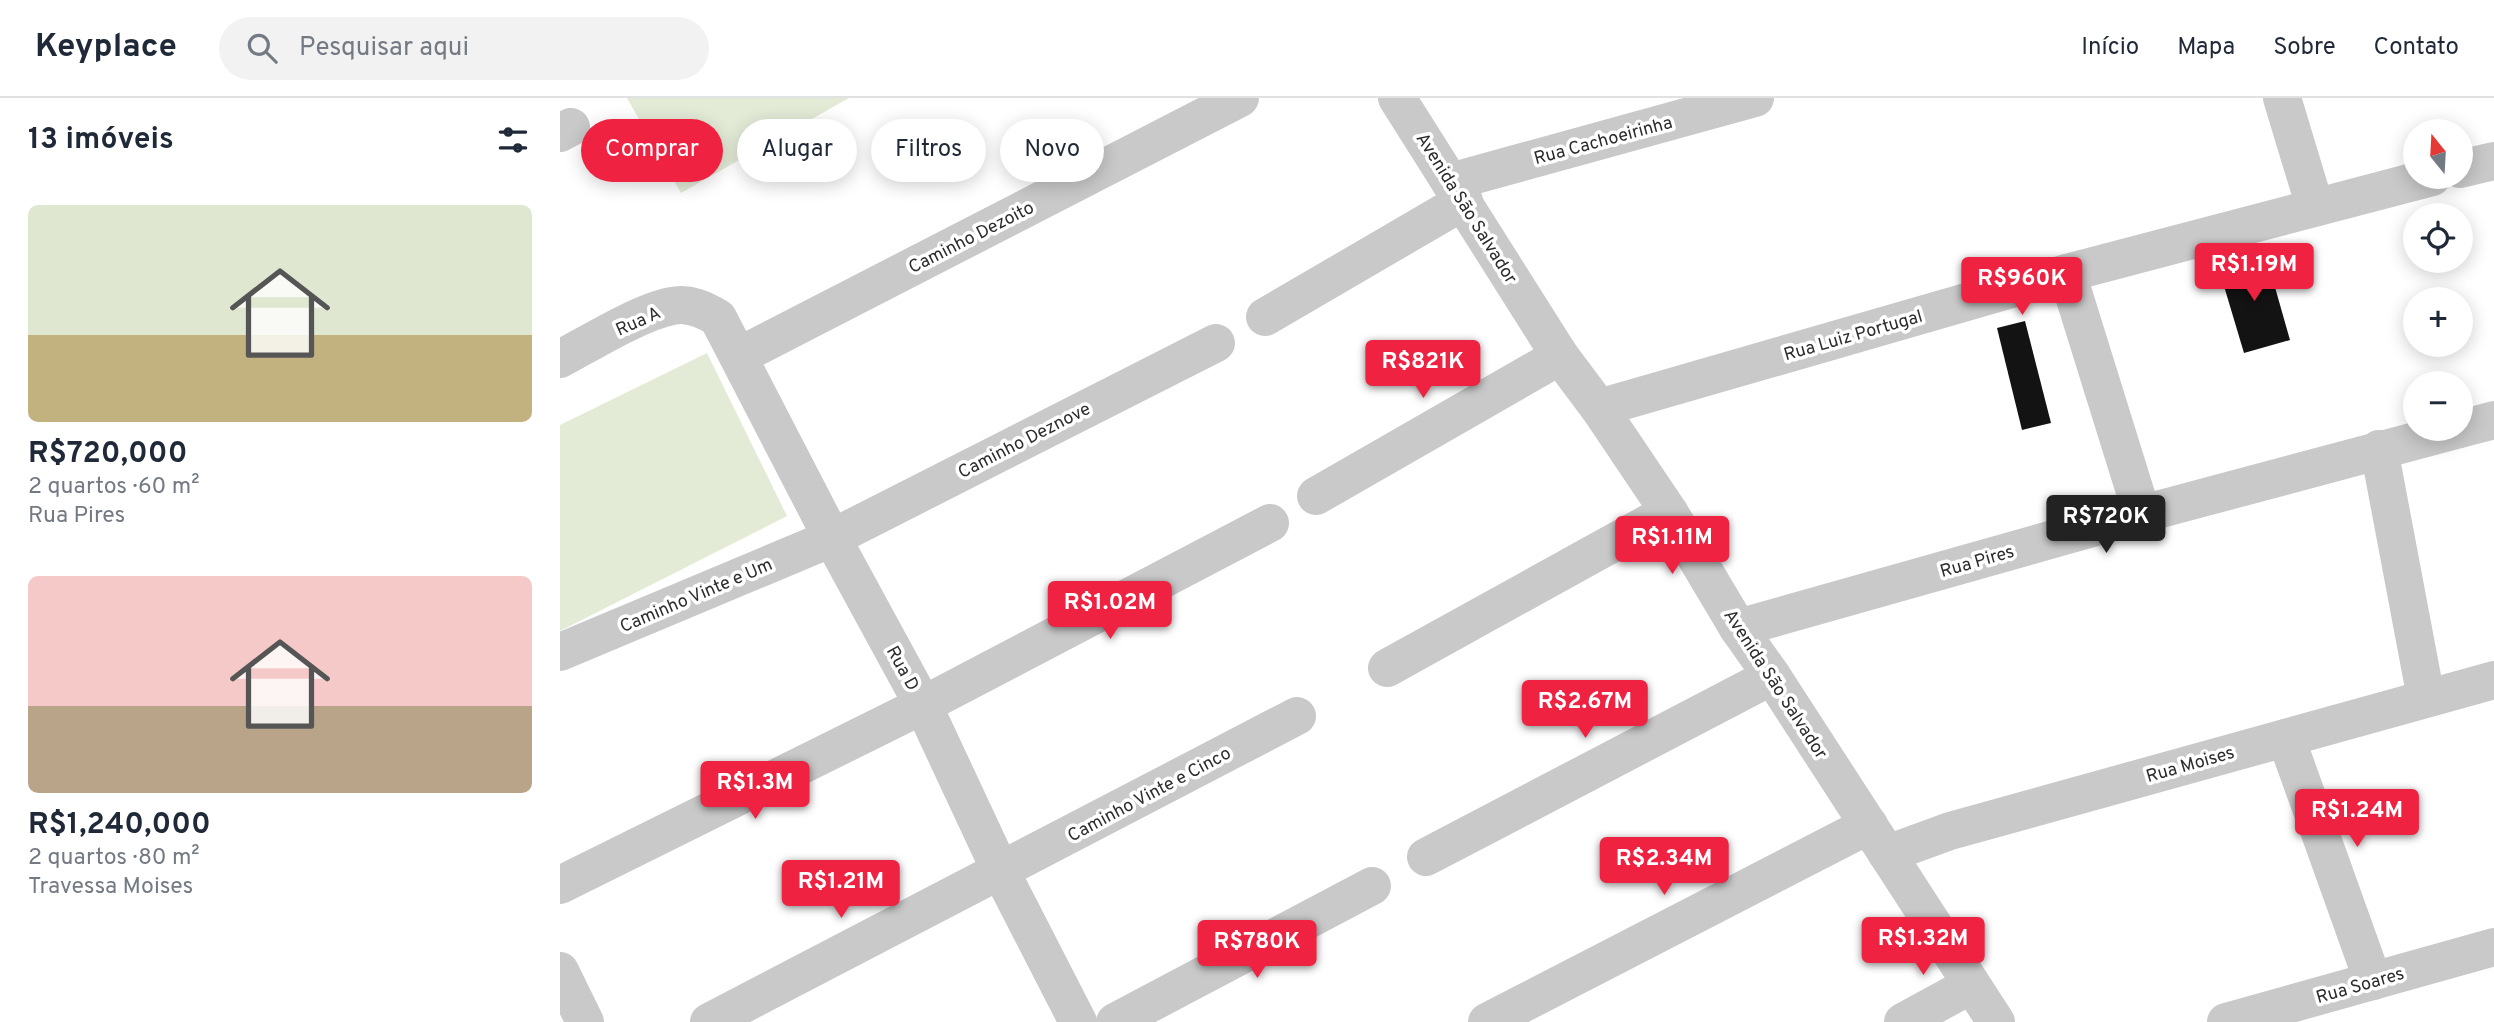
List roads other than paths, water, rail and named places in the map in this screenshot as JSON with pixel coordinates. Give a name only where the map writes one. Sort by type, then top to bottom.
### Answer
[{"type":"street","name":"Caminho Dezoito","points":[[739,356],[1240,98]]},
{"type":"street","name":"Avenida São Salvador","points":[[1397,98],[1560,356],[1599,408],[1669,512],[1738,628],[1772,676],[1996,1022]]},
{"type":"street","name":"Rua Cachoeirinha","points":[[1457,192],[1755,98]]},
{"type":"street","points":[[2282,98],[2315,207]]},
{"type":"street","points":[[2473,166],[2494,161]]},
{"type":"street","name":"Rua Luiz Portugal","points":[[1599,408],[2067,272],[2403,184]]},
{"type":"street","points":[[1265,317],[1457,192]]},
{"type":"street","points":[[2067,272],[2142,514]]},
{"type":"street","name":"Rua A","points":[[560,359],[641,317],[673,306],[697,308],[718,318]]},
{"type":"street","name":"Rua D","points":[[718,318],[923,705],[1001,872],[1079,1022]]},
{"type":"street","name":"Caminho Deznove","points":[[832,537],[1216,343]]},
{"type":"street","points":[[1316,496],[1560,356]]},
{"type":"street","name":"Rua Pires","points":[[2473,426],[2494,420]]},
{"type":"street","name":"Rua Pires","points":[[1738,628],[2411,441]]},
{"type":"street","points":[[2379,449],[2426,698]]},
{"type":"street","points":[[1387,668],[1669,512]]},
{"type":"street","points":[[560,885],[923,705],[1270,523]]},
{"type":"street","name":"Caminho Vinte e Um","points":[[560,652],[832,537]]},
{"type":"street","points":[[1426,857],[1772,676]]},
{"type":"street","name":"Rua Moises","points":[[1487,1022],[1878,840],[1950,831],[2494,680]]},
{"type":"street","name":"Caminho Vinte e Cinco","points":[[709,1022],[1297,716]]},
{"type":"street","points":[[2286,738],[2373,981]]},
{"type":"street","points":[[1115,1022],[1372,886]]},
{"type":"street","name":"Rua Soares","points":[[2226,1022],[2494,947]]},
{"type":"street","points":[[560,971],[585,1022]]},
{"type":"street","points":[[1903,1022],[1971,985]]}]
